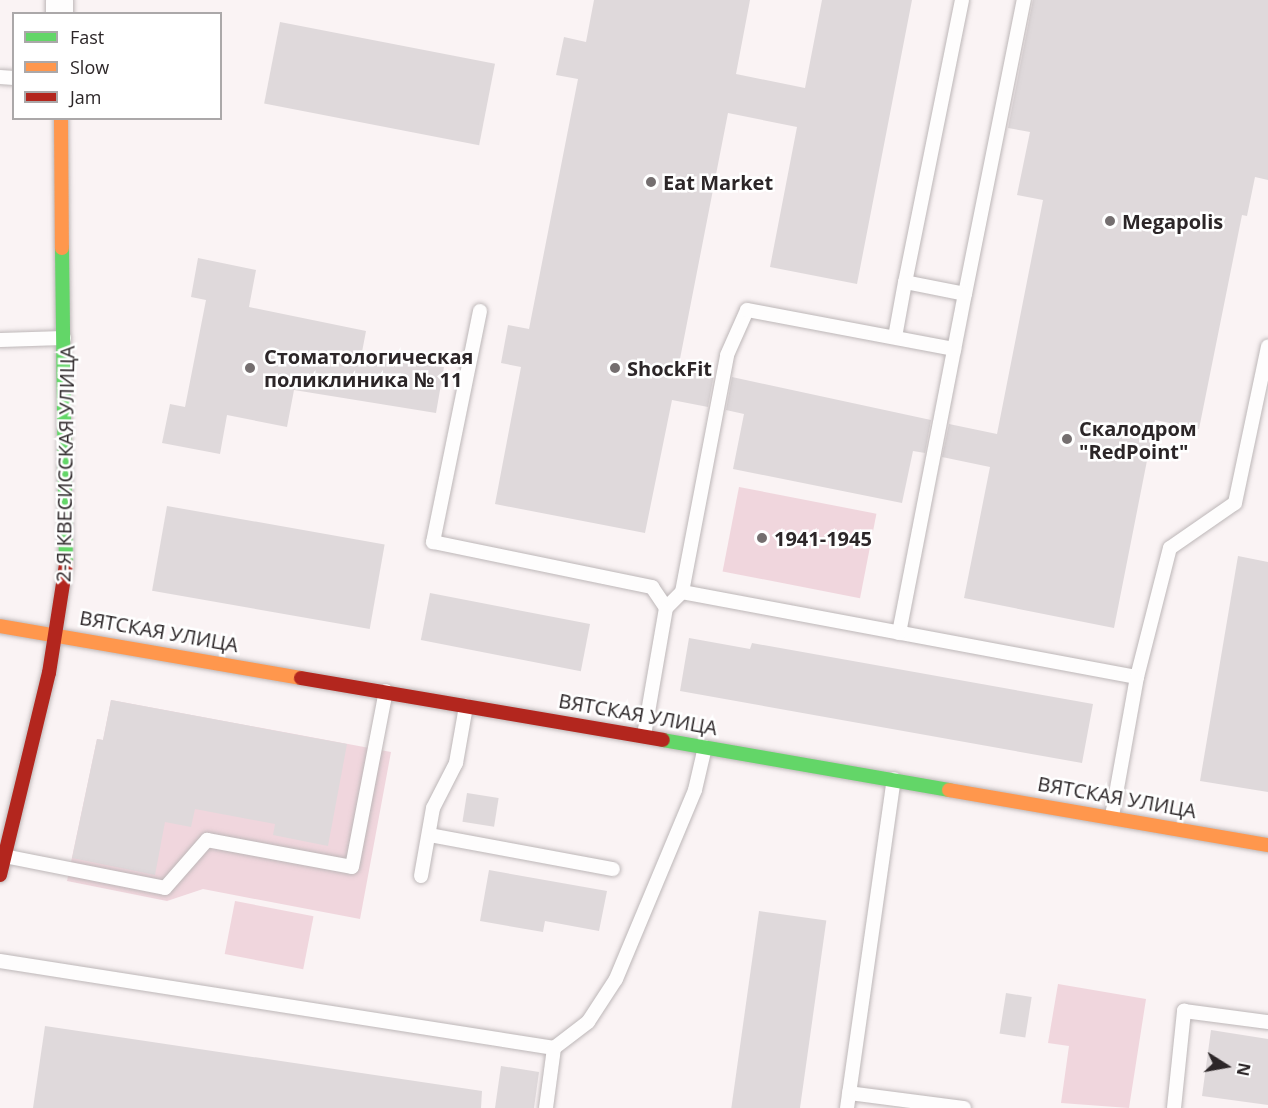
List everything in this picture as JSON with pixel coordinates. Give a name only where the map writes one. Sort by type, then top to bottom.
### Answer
[{"type":"street","name":"2-Я КВЕСИССКАЯ УЛИЦА","points":[[0,875],[57,633],[66,578],[66,338],[61,120]]},
{"type":"street","name":"ВЯТСКАЯ УЛИЦА","points":[[0,626],[57,633],[894,777],[1268,845]]},
{"type":"lane","points":[[895,337],[962,0]]},
{"type":"lane","points":[[899,633],[1024,0]]},
{"type":"lane","points":[[905,282],[965,294]]},
{"type":"lane","points":[[644,735],[666,608],[682,592],[727,355],[747,310],[954,349]]},
{"type":"lane","points":[[480,311],[433,542],[652,586],[666,608]]},
{"type":"lane","points":[[0,340],[66,338]]},
{"type":"lane","points":[[1112,816],[1137,677],[1170,548],[1235,503],[1268,346]]},
{"type":"lane","points":[[682,592],[1137,677]]},
{"type":"lane","points":[[4,856],[165,888],[207,840],[352,867],[386,690]]},
{"type":"lane","points":[[421,876],[433,808],[456,763],[466,704]]},
{"type":"lane","points":[[546,1108],[554,1048],[588,1022],[616,979],[695,790],[705,746]]},
{"type":"lane","points":[[847,1108],[894,777]]},
{"type":"lane","points":[[429,835],[613,869]]},
{"type":"lane","points":[[0,961],[554,1048]]},
{"type":"lane","points":[[1174,1108],[1184,1011],[1268,1022]]},
{"type":"lane","points":[[849,1093],[964,1108]]},
{"type":"shaded area","points":[[739,487],[876,514],[860,598],[723,571]]},
{"type":"shaded area","points":[[111,700],[391,752],[360,919],[203,889],[167,901],[67,881],[97,739],[103,740]]},
{"type":"shaded area","points":[[235,901],[314,916],[303,969],[225,954]]},
{"type":"shaded area","points":[[1058,984],[1146,999],[1129,1108],[1061,1103],[1069,1046],[1048,1043]]},
{"type":"building","points":[[594,0],[750,0],[736,74],[805,88],[822,0],[912,0],[857,284],[770,267],[797,127],[728,113],[679,364],[714,374],[708,407],[672,400],[645,533],[495,504],[521,367],[501,363],[508,325],[529,329],[578,79],[556,75],[564,37],[586,42]]},
{"type":"building","points":[[1033,0],[1268,0],[1268,180],[1255,177],[1247,216],[1242,215],[1199,429],[1155,420],[1114,628],[964,598],[990,467],[942,457],[949,424],[997,434],[1043,200],[1017,195],[1030,132],[1008,128]]},
{"type":"building","points":[[280,22],[495,64],[479,145],[264,103]]},
{"type":"building","points":[[198,258],[256,270],[249,307],[366,331],[362,352],[444,367],[436,413],[294,390],[287,427],[227,415],[220,454],[162,443],[170,404],[185,407],[206,300],[191,297]]},
{"type":"building","points":[[732,377],[931,420],[925,453],[913,451],[902,503],[733,469],[744,414],[726,410]]},
{"type":"building","points":[[167,506],[385,544],[370,629],[152,591]]},
{"type":"building","points":[[1238,556],[1268,562],[1268,792],[1200,781]]},
{"type":"building","points":[[430,593],[590,624],[581,671],[421,640]]},
{"type":"building","points":[[689,638],[750,649],[752,643],[1093,704],[1082,763],[680,691]]},
{"type":"building","points":[[111,700],[347,744],[328,846],[273,835],[275,824],[195,809],[191,827],[165,822],[155,875],[72,858],[97,739],[103,740]]},
{"type":"building","points":[[467,793],[499,798],[494,827],[462,822]]},
{"type":"building","points":[[489,870],[607,891],[599,931],[545,921],[543,932],[480,921]]},
{"type":"building","points":[[759,911],[826,920],[800,1108],[731,1108]]},
{"type":"building","points":[[1006,993],[1032,997],[1025,1038],[1000,1033]]},
{"type":"building","points":[[45,1026],[482,1091],[481,1108],[33,1108]]},
{"type":"building","points":[[1211,1030],[1268,1039],[1268,1105],[1202,1096]]},
{"type":"building","points":[[501,1066],[539,1072],[534,1108],[495,1108]]},
{"type":"traffic: fast","points":[[62,248],[66,564]]},
{"type":"traffic: fast","points":[[663,740],[949,790]]},
{"type":"traffic: slow","points":[[61,120],[62,248]]},
{"type":"traffic: slow","points":[[0,626],[301,678]]},
{"type":"traffic: slow","points":[[949,790],[1268,845]]},
{"type":"traffic: jam","points":[[0,875],[49,673],[66,564]]},
{"type":"traffic: jam","points":[[301,678],[663,740]]},
{"type":"place","name":"Eat Market","points":[[651,182]]},
{"type":"place","name":"Megapolis","points":[[1110,221]]},
{"type":"place","name":"Стоматологическая поликлиника № 11","points":[[250,368]]},
{"type":"place","name":"ShockFit","points":[[615,368]]},
{"type":"place","name":"Скалодром \"RedPoint\"","points":[[1067,439]]},
{"type":"place","name":"1941-1945","points":[[762,538]]}]
